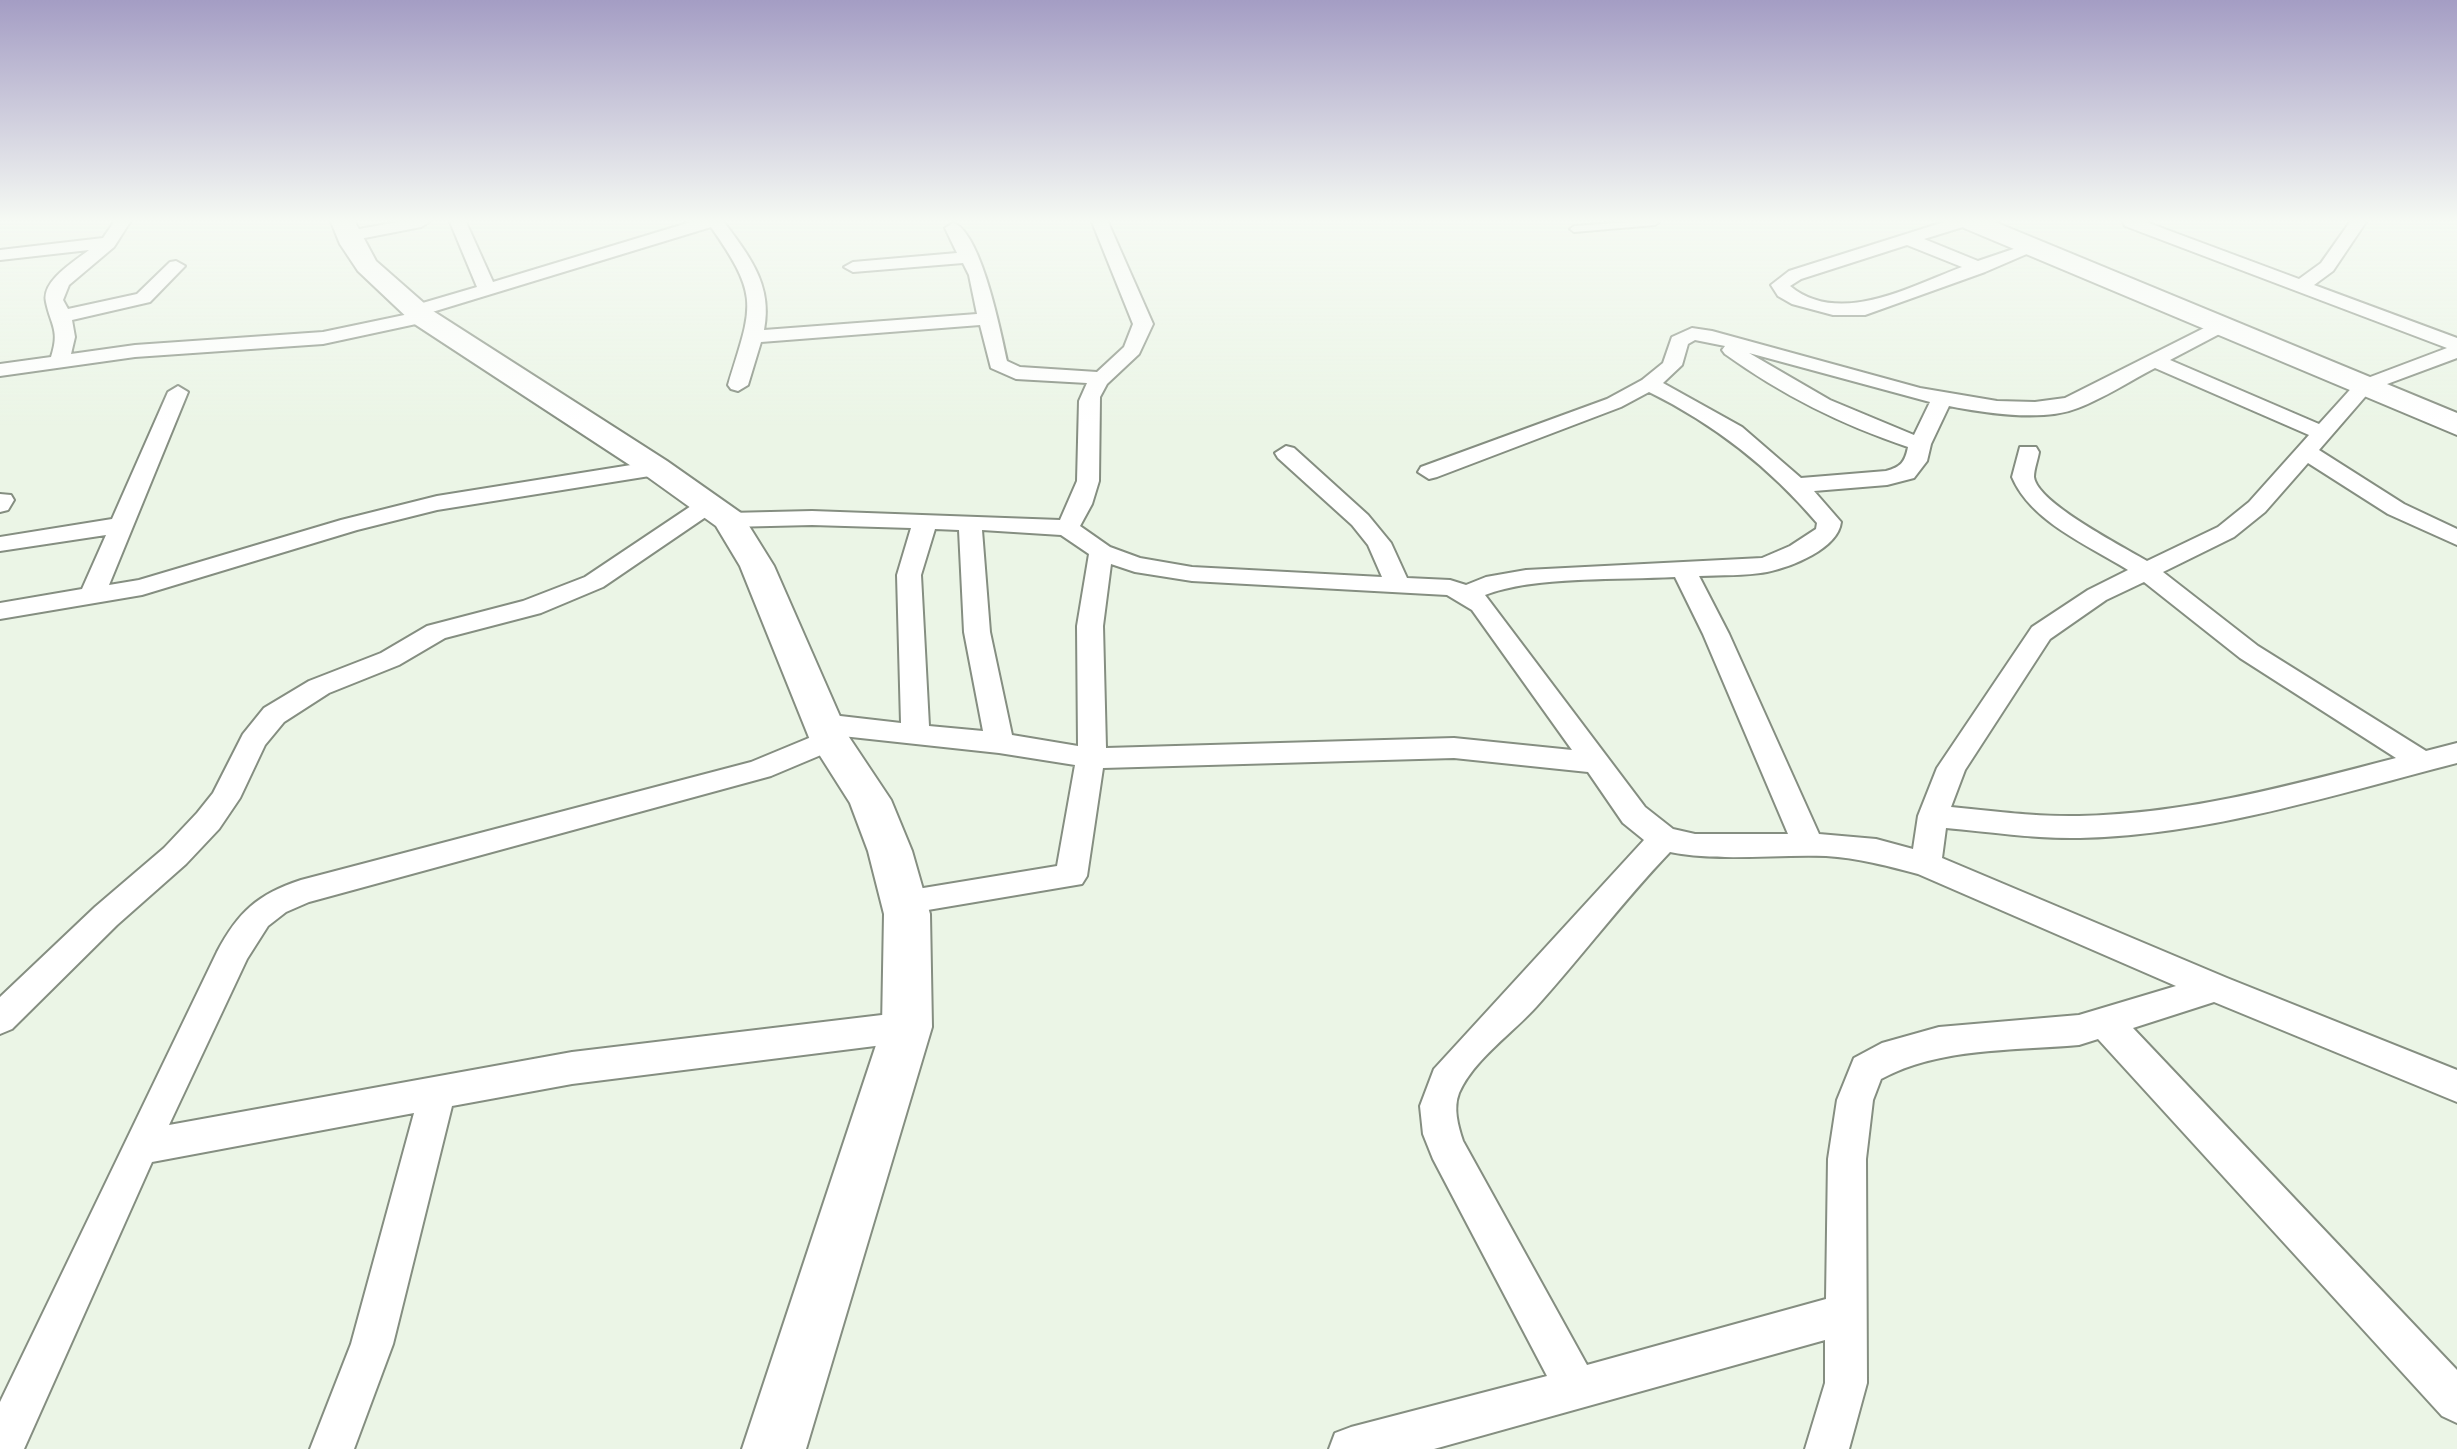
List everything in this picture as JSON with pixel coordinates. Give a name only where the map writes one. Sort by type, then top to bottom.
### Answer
[{"type":"main road","points":[[2134,290],[2457,425]]},
{"type":"street","points":[[57,290],[54,300],[63,316],[67,342],[59,361]]},
{"type":"street","points":[[63,316],[143,298],[152,290]]},
{"type":"street","points":[[393,290],[420,314],[718,512],[757,566],[826,732],[870,800],[890,851],[907,914],[907,1027],[774,1449]]},
{"type":"street","points":[[0,370],[148,350],[323,338],[420,314],[492,290]]},
{"type":"street","points":[[738,385],[758,300],[756,290]]},
{"type":"street","points":[[982,290],[995,358],[1005,370],[1102,378]]},
{"type":"street","points":[[1067,528],[1081,508],[1088,486],[1090,397],[1102,378],[1130,356],[1140,339],[1143,324],[1129,290]]},
{"type":"street","points":[[1783,290],[1799,300],[1833,309],[1865,309],[1919,290]]},
{"type":"street","points":[[2313,290],[2457,348]]},
{"type":"street","points":[[751,337],[989,319]]},
{"type":"street","points":[[1429,472],[1614,403],[1649,384],[1672,365],[1679,341],[1692,334],[1942,398],[2014,410],[2070,404],[2220,326]]},
{"type":"street","points":[[1716,339],[1782,385],[1825,408],[1865,426],[1920,444]]},
{"type":"street","points":[[1926,864],[1933,816],[1951,768],[2041,633],[2097,595],[2226,532],[2257,507],[2364,386],[2457,348]]},
{"type":"street","points":[[2154,360],[2313,442],[2396,509],[2457,538]]},
{"type":"street","points":[[1466,594],[1495,582],[1526,577],[1765,565],[1791,557],[1811,546],[1828,531],[1829,522],[1727,427],[1649,384]]},
{"type":"street","points":[[91,598],[178,392]]},
{"type":"street","points":[[1793,486],[1887,478],[1906,473],[1916,461],[1920,444],[1942,398]]},
{"type":"street","points":[[2028,452],[2023,477],[2030,493],[2050,511],[2146,571],[2249,652],[2423,762]]},
{"type":"street","points":[[1286,453],[1360,520],[1379,543],[1398,586]]},
{"type":"street","points":[[0,611],[91,598],[186,576],[349,525],[437,503],[656,468]]},
{"type":"street","points":[[0,1019],[208,821],[225,798],[253,741],[274,715],[319,687],[390,659],[436,632],[571,594],[718,512],[1067,528],[1101,552],[1135,565],[1192,574],[1450,588],[1481,604],[1634,815],[1664,839],[1695,845],[1809,846],[1876,851],[1926,864],[2215,988],[2457,1086]]},
{"type":"street","points":[[915,734],[909,575],[925,522]]},
{"type":"street","points":[[970,523],[977,632],[999,743]]},
{"type":"street","points":[[0,544],[122,525]]},
{"type":"street","points":[[904,902],[1071,876],[1091,758],[1094,682],[1090,626],[1101,552]]},
{"type":"street","points":[[1683,569],[1716,634],[1809,846]]},
{"type":"street","points":[[1,1449],[140,1147],[245,933],[257,917],[275,903],[333,882],[761,769],[826,732],[915,734],[999,743],[1091,758],[1454,748],[1595,763]]},
{"type":"street","points":[[1933,816],[2079,827],[2168,820],[2349,782],[2456,754]]},
{"type":"street","points":[[1577,1389],[1446,1147],[1439,1126],[1441,1094],[1452,1073],[1534,986],[1610,893],[1664,839]]},
{"type":"street","points":[[1827,1449],[1846,1383],[1847,1159],[1855,1100],[1867,1069],[1895,1054],[1939,1042],[2079,1030],[2215,988]]},
{"type":"street","points":[[2105,1022],[2457,1401]]},
{"type":"street","points":[[140,1147],[572,1068],[907,1027]]},
{"type":"street","points":[[332,1449],[372,1344],[437,1093]]},
{"type":"street","points":[[1351,1449],[1848,1313]]}]
